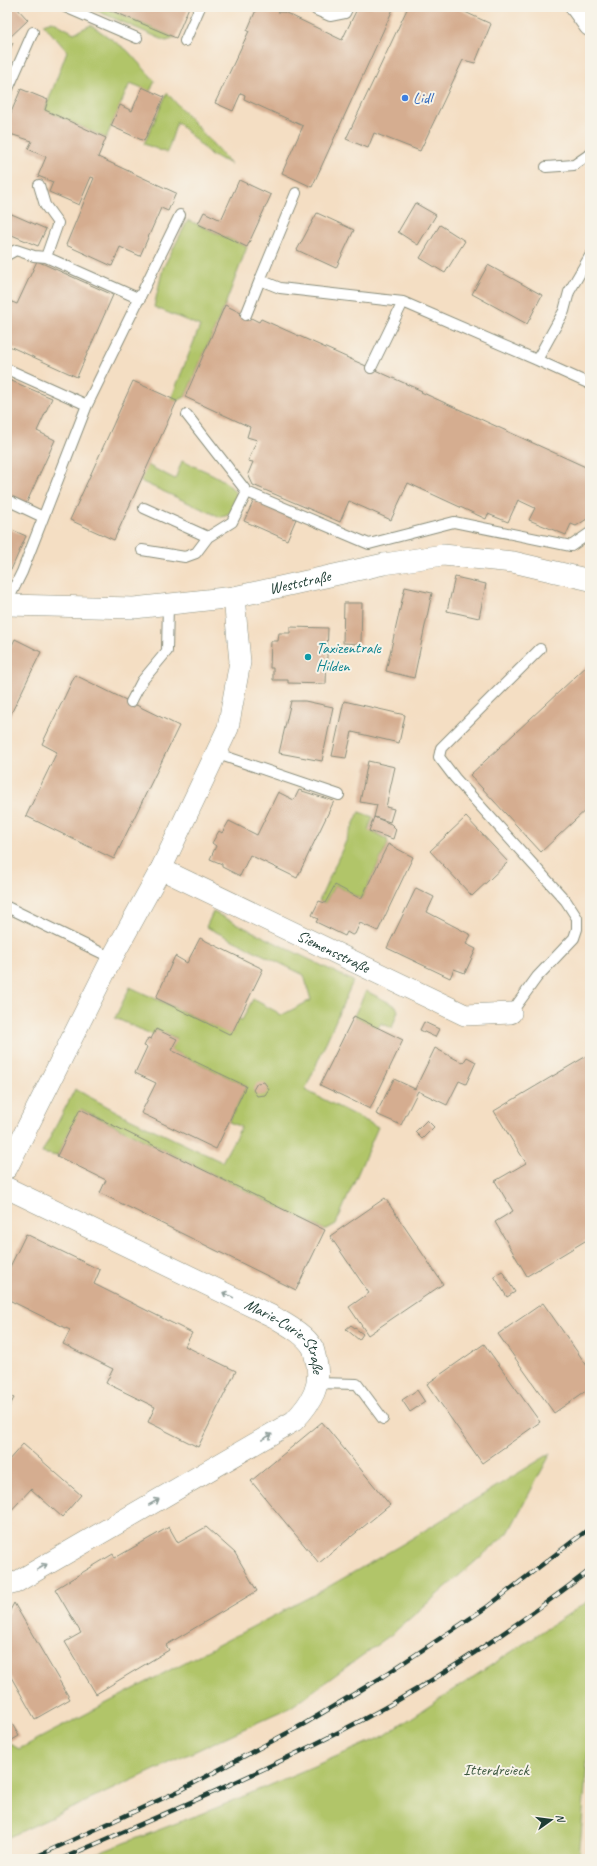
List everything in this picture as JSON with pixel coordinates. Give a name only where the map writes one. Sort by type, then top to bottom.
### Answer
[{"type":"main road","points":[[577,7],[590,25]]},
{"type":"street","name":"Weststraße","points":[[7,604],[134,608],[234,597],[384,564],[443,555],[513,562],[590,580]]},
{"type":"street","points":[[7,1168],[112,958],[161,869],[228,728],[240,662],[234,597]]},
{"type":"street","name":"Siemensstraße","points":[[161,869],[465,1015],[511,1014]]},
{"type":"street","name":"Marie-Curie-Straße","points":[[7,1188],[274,1317],[301,1334],[313,1348],[318,1369],[316,1391],[307,1407],[294,1421],[16,1583],[7,1585]]},
{"type":"lane","points":[[65,7],[137,38]]},
{"type":"lane","points":[[185,41],[200,7]]},
{"type":"lane","points":[[314,7],[316,10],[330,16],[345,13],[348,7]]},
{"type":"lane","points":[[7,91],[33,32]]},
{"type":"lane","points":[[546,166],[574,165],[590,154]]},
{"type":"lane","points":[[39,184],[45,205],[58,222],[46,257]]},
{"type":"lane","points":[[246,315],[296,193]]},
{"type":"lane","points":[[7,604],[22,572],[87,405],[180,215]]},
{"type":"lane","points":[[7,255],[16,250],[34,256],[46,257],[140,299]]},
{"type":"lane","points":[[537,360],[564,310],[569,292],[590,256]]},
{"type":"lane","points":[[260,280],[280,288],[403,302],[590,384]]},
{"type":"lane","points":[[371,368],[403,302]]},
{"type":"lane","points":[[7,369],[87,405]]},
{"type":"lane","points":[[187,415],[247,492],[369,544],[454,522],[571,546],[590,533]]},
{"type":"lane","points":[[142,550],[185,557],[196,553],[208,537],[232,522],[247,492]]},
{"type":"lane","points":[[7,500],[43,517]]},
{"type":"lane","points":[[144,508],[208,537]]},
{"type":"lane","points":[[131,702],[142,681],[167,651],[168,604]]},
{"type":"lane","points":[[511,1014],[537,977],[574,938],[577,929],[577,918],[566,900],[455,778],[439,757],[441,748],[540,649]]},
{"type":"lane","points":[[215,753],[338,795]]},
{"type":"lane","points":[[7,907],[112,958]]},
{"type":"lane","points":[[317,1383],[357,1384],[383,1419]]},
{"type":"green space","points":[[88,7],[103,7],[176,38],[166,41]]},
{"type":"green space","points":[[52,21],[74,33],[91,25],[127,50],[155,81],[150,91],[130,83],[106,138],[45,110],[67,51],[43,24]]},
{"type":"green space","points":[[167,93],[231,164],[211,155],[177,122],[167,153],[144,144]]},
{"type":"green space","points":[[188,220],[247,247],[225,305],[185,397],[177,401],[171,399],[200,326],[154,307],[163,268]]},
{"type":"green space","points":[[182,461],[221,479],[233,489],[238,496],[230,513],[224,517],[220,517],[140,481],[147,465],[175,479]]},
{"type":"green space","points":[[359,812],[373,817],[368,830],[387,839],[388,844],[361,899],[335,885],[325,903],[319,901]]},
{"type":"green space","points":[[213,912],[353,981],[305,1090],[378,1127],[336,1224],[325,1230],[81,1109],[57,1156],[42,1153],[75,1089],[125,1116],[222,1162],[241,1127],[229,1122],[246,1086],[171,1050],[176,1038],[156,1029],[153,1035],[115,1018],[130,987],[231,1034],[238,1019],[242,1020],[253,999],[277,1012],[280,1016],[311,1000],[304,975],[206,927]]},
{"type":"green space","points":[[366,991],[396,1006],[398,1011],[392,1028],[381,1023],[378,1028],[354,1016]]},
{"type":"green space","points":[[551,1453],[508,1533],[392,1634],[291,1707],[7,1838],[7,1742],[19,1749],[321,1591],[401,1545]]},
{"type":"green space","name":"Itterdreieck","points":[[590,1600],[590,1726],[579,1859],[83,1859],[216,1808],[384,1736]]},
{"type":"building","points":[[7,7],[16,7],[28,20],[7,40]]},
{"type":"building","points":[[103,7],[189,7],[176,38]]},
{"type":"building","points":[[249,7],[280,7],[278,12],[284,12],[342,40],[358,7],[394,7],[312,187],[282,173],[303,126],[244,99],[245,95],[241,93],[233,111],[215,103],[249,31],[247,31],[256,10]]},
{"type":"building","name":"Lidl","points":[[408,7],[454,7],[491,24],[475,63],[463,60],[420,151],[374,133],[368,148],[346,139]]},
{"type":"building","points":[[7,40],[13,43],[7,56]]},
{"type":"building","points":[[142,87],[164,97],[144,141],[111,126],[120,105],[132,111]]},
{"type":"building","points":[[21,89],[48,100],[45,110],[106,138],[98,157],[176,193],[168,211],[161,208],[140,256],[120,247],[112,266],[66,245],[94,178],[91,177],[79,205],[49,192],[53,182],[38,176],[46,157],[28,149],[32,141],[7,133],[7,122]]},
{"type":"building","points":[[239,180],[271,195],[247,247],[198,224],[204,212],[221,220]]},
{"type":"building","points":[[415,203],[436,215],[418,245],[398,232]]},
{"type":"building","points":[[7,212],[46,229],[38,246],[7,233]]},
{"type":"building","points":[[317,213],[354,230],[336,268],[297,250]]},
{"type":"building","points":[[440,225],[465,241],[445,273],[420,258]]},
{"type":"building","points":[[37,261],[113,295],[77,377],[7,345],[7,300],[17,304]]},
{"type":"building","points":[[488,265],[542,295],[527,324],[472,294]]},
{"type":"building","points":[[225,305],[259,322],[261,319],[422,391],[421,392],[590,469],[590,517],[576,526],[571,524],[566,535],[529,520],[535,508],[518,500],[508,522],[488,514],[486,519],[408,483],[391,520],[349,501],[340,522],[253,485],[248,474],[253,462],[248,461],[257,440],[247,437],[250,427],[185,397]]},
{"type":"building","points":[[7,379],[52,398],[37,431],[55,440],[26,504],[7,496]]},
{"type":"building","points":[[133,381],[177,401],[114,540],[70,520]]},
{"type":"building","points":[[254,500],[296,519],[287,540],[244,521]]},
{"type":"building","points":[[10,529],[26,536],[11,570],[7,568],[7,536]]},
{"type":"building","points":[[455,577],[486,584],[479,618],[447,611]]},
{"type":"building","points":[[405,587],[432,593],[414,678],[386,671]]},
{"type":"building","points":[[344,603],[362,603],[361,644],[343,643]]},
{"type":"building","name":"Taxizentrale Hilden","points":[[290,627],[328,628],[326,684],[288,683],[288,680],[273,680],[273,668],[270,668],[271,641],[278,641],[279,633],[290,633]]},
{"type":"building","points":[[15,639],[41,652],[7,722],[7,656]]},
{"type":"building","points":[[590,663],[590,806],[541,852],[470,775]]},
{"type":"building","points":[[75,675],[179,726],[114,859],[26,816],[57,752],[42,744]]},
{"type":"building","points":[[291,701],[305,701],[333,707],[322,761],[279,753]]},
{"type":"building","points":[[344,701],[405,715],[399,743],[352,732],[346,758],[332,756]]},
{"type":"building","points":[[368,761],[395,767],[386,807],[394,809],[390,822],[374,817],[377,805],[360,802]]},
{"type":"building","points":[[299,790],[334,801],[297,878],[250,855],[240,876],[222,867],[222,864],[210,859],[216,846],[212,843],[219,831],[222,833],[229,821],[257,835],[278,792],[294,800]]},
{"type":"building","points":[[374,817],[391,824],[396,829],[393,839],[369,831]]},
{"type":"building","points":[[466,817],[508,862],[472,896],[430,851]]},
{"type":"building","points":[[388,844],[413,857],[378,931],[360,923],[355,934],[352,935],[347,932],[345,936],[316,922],[318,919],[312,915],[319,901],[325,903],[335,885],[361,899]]},
{"type":"building","points":[[416,888],[434,897],[427,912],[471,935],[466,944],[476,949],[465,973],[454,969],[450,978],[387,948]]},
{"type":"building","points":[[200,938],[263,969],[231,1035],[156,998],[175,956],[187,963]]},
{"type":"building","points":[[354,1016],[403,1040],[370,1109],[320,1085]]},
{"type":"building","points":[[424,1022],[439,1029],[435,1037],[420,1030]]},
{"type":"building","points":[[156,1029],[177,1039],[171,1050],[246,1086],[216,1149],[141,1113],[156,1083],[135,1073],[147,1047],[144,1046],[148,1038],[151,1039]]},
{"type":"building","points":[[435,1048],[463,1063],[467,1057],[476,1062],[466,1084],[459,1081],[447,1105],[418,1091],[401,1125],[376,1114],[394,1079],[415,1089]]},
{"type":"building","points":[[590,1054],[590,1238],[527,1276],[495,1222],[513,1211],[495,1181],[526,1163],[494,1111]]},
{"type":"building","points":[[264,1082],[269,1089],[265,1095],[257,1096],[253,1090],[257,1083]]},
{"type":"building","points":[[80,1109],[325,1230],[296,1290],[100,1193],[106,1180],[57,1156]]},
{"type":"building","points":[[427,1120],[434,1127],[422,1139],[415,1132]]},
{"type":"building","points":[[385,1198],[443,1284],[368,1335],[349,1307],[369,1293],[330,1236]]},
{"type":"building","points":[[26,1234],[100,1270],[94,1284],[192,1333],[185,1346],[236,1371],[198,1447],[148,1422],[155,1407],[106,1383],[113,1369],[63,1344],[70,1330],[7,1299],[7,1273]]},
{"type":"building","points":[[502,1271],[515,1292],[507,1297],[494,1276]]},
{"type":"building","points":[[543,1303],[590,1370],[590,1388],[554,1413],[498,1334]]},
{"type":"building","points":[[351,1325],[363,1334],[359,1340],[346,1329]]},
{"type":"building","points":[[484,1344],[540,1422],[482,1463],[427,1384]]},
{"type":"building","points":[[417,1390],[425,1402],[410,1412],[402,1400]]},
{"type":"building","points":[[7,1394],[14,1398],[7,1411]]},
{"type":"building","points":[[322,1422],[390,1505],[319,1563],[251,1481]]},
{"type":"building","points":[[23,1444],[81,1495],[62,1517],[31,1489],[7,1515],[7,1462]]},
{"type":"building","points":[[169,1527],[178,1543],[206,1527],[235,1553],[257,1591],[166,1645],[169,1650],[96,1694],[65,1642],[81,1633],[55,1589],[113,1554],[115,1558]]},
{"type":"building","points":[[14,1603],[70,1699],[35,1719],[7,1670],[7,1616]]},
{"type":"building","points":[[11,1722],[19,1736],[7,1743],[7,1724]]},
{"type":"railway","points":[[31,1859],[181,1790],[304,1724],[379,1679],[487,1607],[590,1528]]},
{"type":"railway","points":[[61,1859],[250,1775],[325,1739],[392,1704],[479,1650],[590,1570]]},
{"type":"place","name":"Lidl","points":[[405,98]]},
{"type":"place","name":"Taxizentrale Hilden","points":[[308,657]]}]
